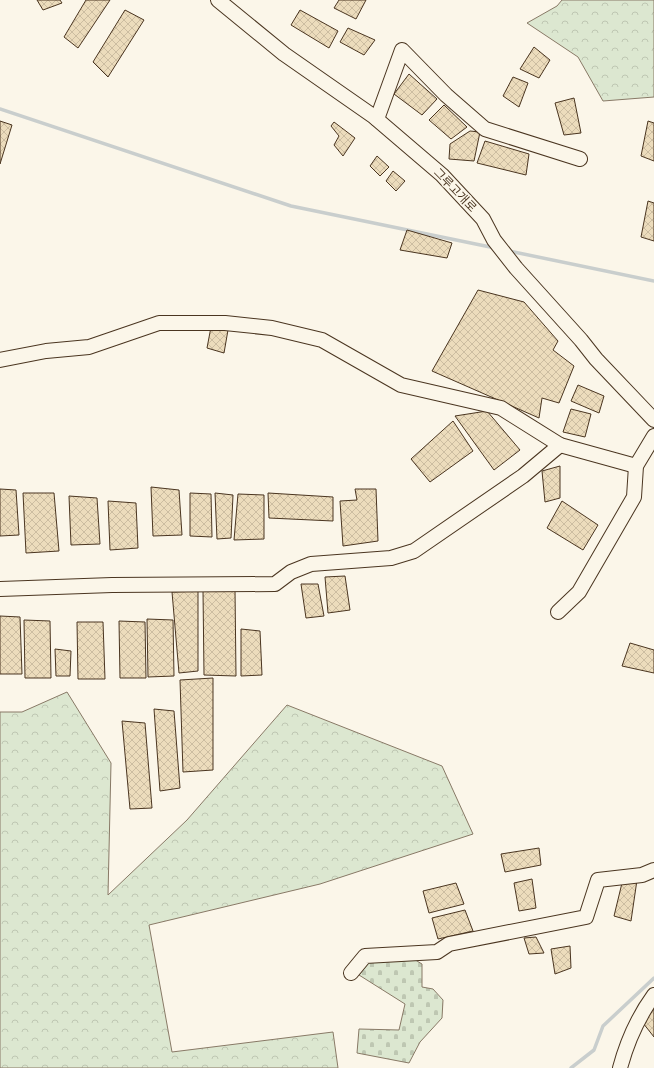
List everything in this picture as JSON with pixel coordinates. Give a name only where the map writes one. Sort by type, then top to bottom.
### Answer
[{"type":"street","name":"그루고개로","points":[[218,0],[284,54],[377,120],[442,175],[483,219],[494,240],[516,268],[581,340],[596,359],[654,420]]},
{"type":"street","points":[[377,120],[402,50],[446,95],[485,129],[580,159]]},
{"type":"street","points":[[0,360],[46,351],[89,347],[159,323],[225,323],[272,328],[322,340],[401,385],[501,408],[560,445],[636,466]]},
{"type":"street","points":[[558,612],[579,592],[634,497],[636,466],[654,436]]},
{"type":"street","points":[[0,589],[112,585],[275,584],[291,572],[311,564],[391,558],[414,551],[523,476],[560,445]]},
{"type":"street","points":[[351,973],[365,956],[437,952],[449,944],[586,917],[598,880],[642,875],[654,870]]},
{"type":"street","points":[[620,1068],[624,1052],[642,1012],[654,995]]},
{"type":"green space","points":[[562,0],[654,0],[654,97],[603,101],[578,57],[527,23],[557,6]]},
{"type":"green space","points":[[67,692],[111,763],[108,895],[187,820],[287,705],[442,766],[473,834],[320,884],[149,925],[172,1052],[333,1032],[338,1068],[0,1068],[0,712],[22,712]]},
{"type":"green space","points":[[412,958],[422,964],[422,987],[433,989],[443,1000],[442,1018],[420,1042],[409,1063],[357,1053],[359,1029],[399,1030],[405,1004],[359,975],[369,960]]},
{"type":"building","points":[[37,0],[60,0],[62,3],[43,10]]},
{"type":"building","points":[[86,0],[110,0],[78,48],[64,37]]},
{"type":"building","points":[[339,0],[366,0],[356,19],[334,8]]},
{"type":"building","points":[[125,10],[144,20],[108,77],[93,62]]},
{"type":"building","points":[[300,10],[338,31],[329,48],[291,25]]},
{"type":"building","points":[[348,28],[375,40],[364,55],[340,42]]},
{"type":"building","points":[[534,47],[550,60],[539,78],[520,69]]},
{"type":"building","points":[[409,74],[437,99],[422,115],[394,94]]},
{"type":"building","points":[[513,77],[528,83],[519,107],[503,96]]},
{"type":"building","points":[[574,98],[581,133],[564,135],[555,103]]},
{"type":"building","points":[[444,105],[467,127],[451,139],[429,120]]},
{"type":"building","points":[[0,121],[12,125],[0,164]]},
{"type":"building","points":[[648,121],[654,123],[654,161],[641,156]]},
{"type":"building","points":[[334,122],[355,138],[343,156],[334,145],[339,136],[331,126]]},
{"type":"building","points":[[470,131],[480,132],[474,161],[449,159],[450,144]]},
{"type":"building","points":[[485,141],[529,154],[526,175],[477,163]]},
{"type":"building","points":[[377,156],[389,167],[380,176],[370,166]]},
{"type":"building","points":[[393,171],[405,181],[396,191],[386,181]]},
{"type":"building","points":[[648,201],[654,203],[654,241],[641,237]]},
{"type":"building","points":[[407,230],[452,243],[447,258],[400,250]]},
{"type":"building","points":[[478,290],[524,302],[558,341],[553,350],[574,366],[559,403],[542,398],[539,418],[432,371]]},
{"type":"building","points":[[211,327],[228,330],[224,353],[207,348]]},
{"type":"building","points":[[578,385],[604,396],[599,413],[571,401]]},
{"type":"building","points":[[571,409],[591,414],[585,437],[563,432]]},
{"type":"building","points":[[487,411],[520,450],[494,470],[455,416]]},
{"type":"building","points":[[453,421],[473,451],[430,482],[411,459]]},
{"type":"building","points":[[560,466],[560,498],[545,502],[542,471]]},
{"type":"building","points":[[151,487],[179,490],[182,535],[153,536]]},
{"type":"building","points":[[0,489],[16,490],[19,535],[0,536]]},
{"type":"building","points":[[355,489],[376,489],[378,541],[343,546],[340,501],[357,500]]},
{"type":"building","points":[[23,493],[54,493],[59,551],[26,553]]},
{"type":"building","points":[[190,493],[211,494],[212,537],[190,536]]},
{"type":"building","points":[[215,493],[233,495],[231,538],[217,539]]},
{"type":"building","points":[[268,493],[333,497],[333,521],[269,518]]},
{"type":"building","points":[[238,494],[264,495],[264,539],[234,540]]},
{"type":"building","points":[[69,496],[97,498],[100,544],[71,545]]},
{"type":"building","points":[[108,501],[136,503],[138,548],[110,550]]},
{"type":"building","points":[[562,501],[598,525],[583,550],[547,528]]},
{"type":"building","points":[[345,576],[350,610],[328,613],[325,577]]},
{"type":"building","points":[[301,584],[318,584],[324,616],[306,618]]},
{"type":"building","points":[[235,590],[236,676],[204,675],[203,591]]},
{"type":"building","points":[[198,591],[198,671],[179,673],[172,592]]},
{"type":"building","points":[[0,616],[20,617],[22,674],[0,674]]},
{"type":"building","points":[[147,619],[173,620],[174,676],[148,677]]},
{"type":"building","points":[[24,620],[50,621],[51,678],[25,678]]},
{"type":"building","points":[[119,621],[145,622],[146,678],[120,678]]},
{"type":"building","points":[[77,622],[103,622],[105,679],[78,679]]},
{"type":"building","points":[[241,629],[260,631],[262,675],[241,676]]},
{"type":"building","points":[[630,643],[654,650],[654,673],[622,666]]},
{"type":"building","points":[[55,649],[71,651],[70,676],[56,676]]},
{"type":"building","points":[[213,678],[213,770],[183,772],[180,680]]},
{"type":"building","points":[[154,709],[174,711],[180,788],[160,791]]},
{"type":"building","points":[[122,721],[145,723],[152,808],[130,809]]},
{"type":"building","points":[[539,848],[541,865],[505,872],[501,854]]},
{"type":"building","points":[[532,879],[536,908],[519,911],[514,883]]},
{"type":"building","points":[[637,880],[631,921],[614,916],[622,883]]},
{"type":"building","points":[[456,883],[464,904],[429,913],[423,891]]},
{"type":"building","points":[[465,910],[473,931],[438,939],[432,918]]},
{"type":"building","points":[[536,937],[544,953],[529,954],[524,938]]},
{"type":"building","points":[[570,946],[571,968],[555,974],[551,949]]},
{"type":"building","points":[[654,1008],[654,1037],[643,1023]]},
{"type":"waterway","points":[[0,109],[291,206],[495,248]]},
{"type":"waterway","points":[[509,251],[654,281]]},
{"type":"waterway","points":[[571,1068],[594,1050],[603,1026],[654,978]]}]
